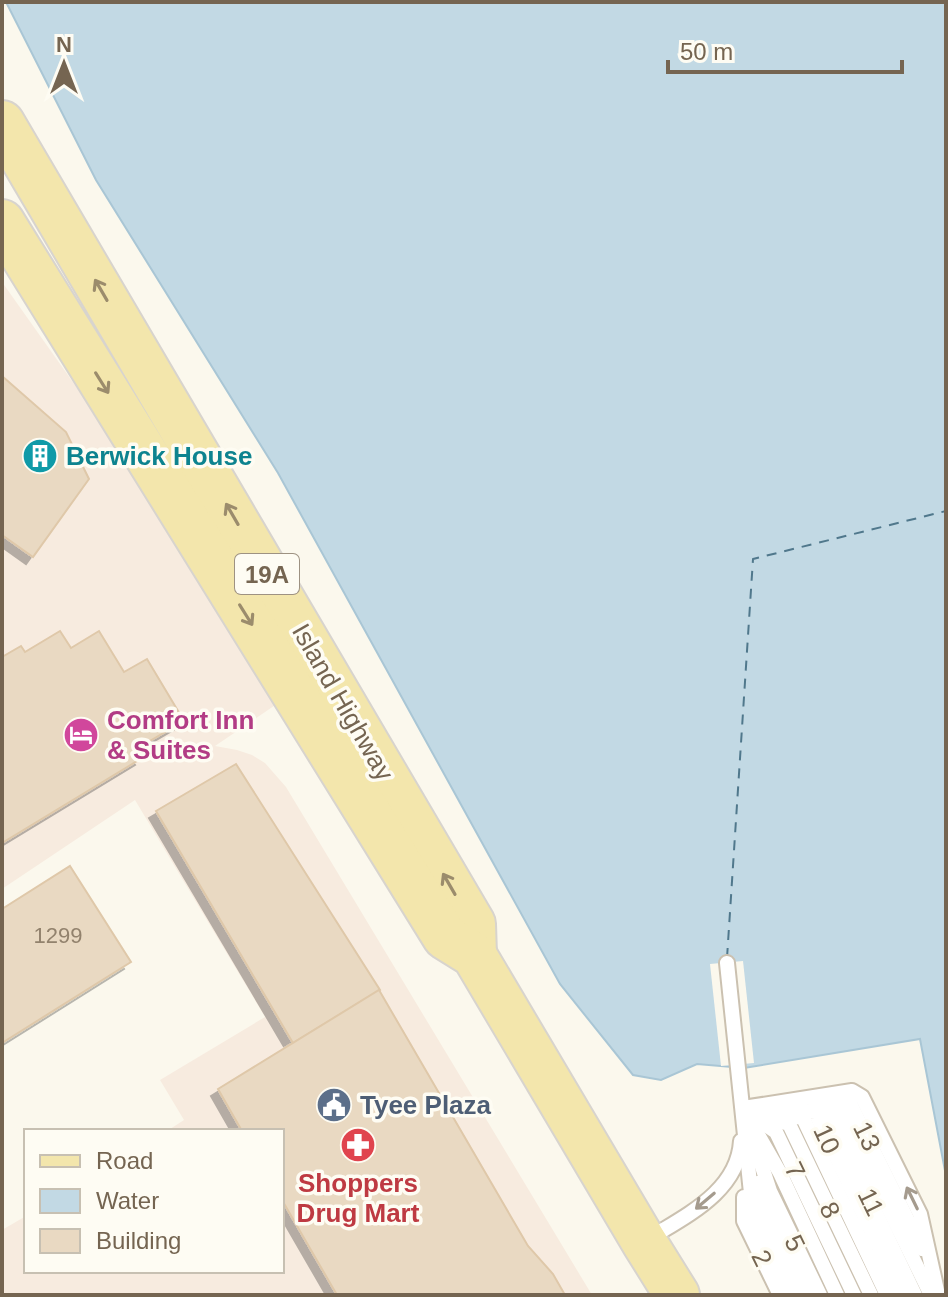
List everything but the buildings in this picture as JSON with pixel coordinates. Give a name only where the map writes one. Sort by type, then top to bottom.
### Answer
[{"type":"main road","points":[[2,99],[46,196]]},
{"type":"main road","name":"Island Highway","points":[[2,123],[473,924],[474,955]]},
{"type":"main road","name":"Island Highway","points":[[2,222],[445,937],[474,955],[677,1295]]},
{"type":"lane","points":[[727,963],[757,1206],[792,1295]]},
{"type":"lane","points":[[743,1108],[852,1091],[862,1097],[920,1214],[938,1295]]},
{"type":"lane","points":[[644,1242],[700,1206],[724,1185],[735,1168],[741,1148],[743,1108]]},
{"type":"lane","points":[[743,1108],[814,1114]]},
{"type":"lane","points":[[743,1108],[814,1114]]},
{"type":"lane","points":[[743,1108],[814,1114]]},
{"type":"lane","points":[[743,1108],[780,1173],[837,1295]]},
{"type":"lane","points":[[743,1108],[757,1206],[806,1295]]},
{"type":"lane","points":[[814,1114],[915,1264],[931,1295]]},
{"type":"lane","points":[[814,1114],[887,1295]]},
{"type":"lane","name":"13","points":[[814,1114],[904,1213],[933,1271]]},
{"type":"lane","name":"7","points":[[814,1114],[854,1295]]},
{"type":"lane","name":"8","points":[[814,1114],[871,1295]]},
{"type":"lane","name":"10","points":[[814,1114],[901,1295]]},
{"type":"lane","name":"11","points":[[814,1114],[915,1295]]},
{"type":"lane","name":"2","points":[[757,1206],[780,1295]]},
{"type":"lane","name":"5","points":[[757,1206],[820,1295]]},
{"type":"shaded area","points":[[2,282],[293,693],[215,746],[252,755],[265,763],[286,787],[592,1295],[2,1295],[2,1230],[24,1217],[24,1273],[284,1273],[284,1129],[170,1129],[184,1120],[160,1080],[265,1017],[135,800],[2,889]]},
{"type":"water","points":[[6,2],[946,2],[946,1176],[920,1039],[744,1068],[697,1064],[661,1080],[633,1075],[560,984],[278,473],[96,180]]},
{"type":"pier","points":[[743,961],[754,1063],[721,1066],[710,964]]},
{"type":"ferry route","points":[[727,958],[753,559],[946,511]]},
{"type":"place","name":"Berwick House","points":[[40,456]]},
{"type":"place","name":"Comfort Inn & Suites","points":[[81,735]]},
{"type":"place","name":"Tyee Plaza","points":[[334,1105]]},
{"type":"place","name":"Shoppers Drug Mart","points":[[358,1145]]}]
